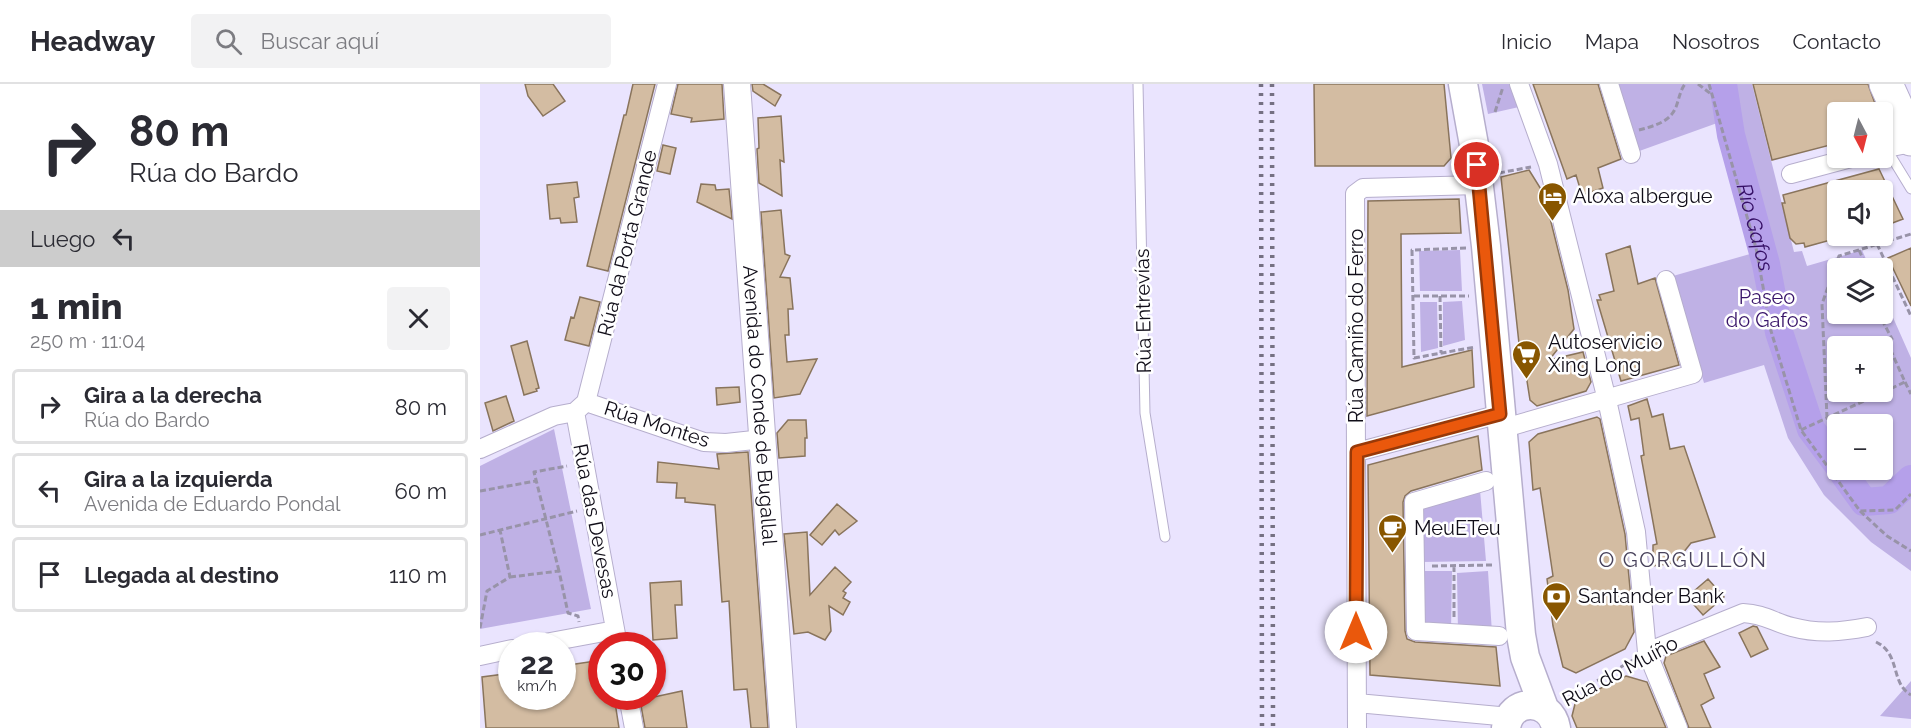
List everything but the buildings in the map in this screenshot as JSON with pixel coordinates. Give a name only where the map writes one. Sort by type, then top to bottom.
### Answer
[{"type":"highway","points":[[1886,84],[1898,145]]},
{"type":"main road","points":[[1463,84],[1472,129],[1489,179],[1501,422],[1520,622],[1537,719]]},
{"type":"street","name":"Rúa da Porta Grande","points":[[580,407],[667,84]]},
{"type":"street","name":"Avenida do Conde de Bugallal","points":[[737,84],[783,728]]},
{"type":"street","points":[[1609,84],[1631,154]]},
{"type":"street","points":[[1511,85],[1548,164],[1607,400],[1636,532],[1647,652],[1678,728]]},
{"type":"street","points":[[1791,174],[1827,164]]},
{"type":"street","name":"Rúa Camiño do Ferro","points":[[1357,728],[1355,194],[1363,188],[1489,179]]},
{"type":"street","points":[[1357,452],[1607,400],[1693,374],[1666,279]]},
{"type":"street","name":"Rúa Montes","points":[[480,449],[580,407],[704,442],[726,443],[763,439]]},
{"type":"street","name":"Rúa das Devesas","points":[[580,407],[585,464],[616,632]]},
{"type":"street","points":[[1486,481],[1414,502],[1416,631],[1500,636]]},
{"type":"street","name":"Rúa do Muíño","points":[[1647,652],[1743,613],[1760,614],[1791,627],[1817,632],[1845,632],[1867,627]]},
{"type":"street","points":[[576,637],[588,636]]},
{"type":"street","points":[[480,656],[498,652]]},
{"type":"street","points":[[1357,703],[1537,719]]},
{"type":"street","points":[[631,710],[634,728]]},
{"type":"lane","name":"Rúa Entrevías","points":[[1138,84],[1145,413],[1165,537]]},
{"type":"lane","points":[[1898,145],[1911,189]]},
{"type":"path","points":[[1698,84],[1712,95]]},
{"type":"path","points":[[1708,84],[1756,248],[1771,331],[1801,430],[1860,511],[1887,536],[1911,551]]},
{"type":"path","points":[[1495,112],[1511,85]]},
{"type":"path","points":[[1624,134],[1656,125],[1669,118],[1676,109],[1683,85]]},
{"type":"path","points":[[1489,179],[1548,164]]},
{"type":"path","points":[[1893,239],[1911,234]]},
{"type":"path","points":[[1801,430],[1827,418],[1822,304],[1839,256],[1871,246]]},
{"type":"path","points":[[1878,246],[1911,316]]},
{"type":"path","points":[[1474,248],[1412,250],[1414,358],[1480,346]]},
{"type":"path","points":[[1858,250],[1862,258]]},
{"type":"path","points":[[1414,296],[1470,296]]},
{"type":"path","points":[[1440,296],[1441,353]]},
{"type":"path","points":[[1884,324],[1892,339],[1887,342],[1911,394]]},
{"type":"path","points":[[1836,414],[1905,382]]},
{"type":"path","points":[[581,636],[578,616],[568,614],[534,472],[585,464]]},
{"type":"path","points":[[480,491],[536,481]]},
{"type":"path","points":[[1860,511],[1895,510],[1911,494]]},
{"type":"path","points":[[480,535],[593,507]]},
{"type":"path","points":[[500,530],[510,577]]},
{"type":"path","points":[[1415,566],[1493,564]]},
{"type":"path","points":[[1454,565],[1454,633]]},
{"type":"path","points":[[480,628],[487,591],[510,577],[559,571]]},
{"type":"path","points":[[1867,627],[1869,637],[1883,645],[1892,657],[1901,686],[1911,695]]},
{"type":"path","name":"Rúa do Muíño","points":[[1537,719],[1647,652]]},
{"type":"green space","points":[[1482,84],[1511,84],[1519,107],[1488,114]]},
{"type":"green space","name":"Paseo do Gafos","points":[[1616,84],[1752,84],[1794,252],[1802,251],[1807,266],[1827,260],[1827,324],[1893,324],[1893,318],[1911,358],[1911,571],[1871,542],[1824,495],[1788,438],[1764,365],[1704,383],[1673,276],[1757,252],[1720,122],[1631,154]]},
{"type":"green space","points":[[1460,250],[1462,291],[1420,291],[1419,251]]},
{"type":"green space","name":"Paseo do Gafos","points":[[1862,250],[1866,258],[1834,258]]},
{"type":"green space","points":[[1462,301],[1465,340],[1443,346],[1443,302]]},
{"type":"green space","points":[[1420,302],[1437,302],[1438,348],[1421,352]]},
{"type":"green space","points":[[554,429],[591,609],[480,629],[480,466]]},
{"type":"green space","points":[[1480,490],[1486,561],[1421,562],[1420,508]]},
{"type":"green space","points":[[1420,571],[1452,571],[1451,631],[1422,629]]},
{"type":"green space","points":[[1488,571],[1492,633],[1458,632],[1457,573]]},
{"type":"green space","points":[[1911,681],[1911,719],[1880,716]]},
{"type":"waterway","name":"Río Gafos","points":[[1723,84],[1731,135],[1766,264],[1779,332],[1811,429],[1827,450]]},
{"type":"waterway","name":"Río Gafos","points":[[1848,480],[1864,502],[1889,500],[1911,479]]},
{"type":"railway","points":[[1261,84],[1262,728]]},
{"type":"railway","points":[[1272,84],[1273,728]]},
{"type":"place","name":"Aloxa albergue","points":[[1552,222]]},
{"type":"place","name":"Autoservicio Xing Long","points":[[1527,380]]},
{"type":"place","name":"MeuETeu","points":[[1393,554]]},
{"type":"place","name":"Santander Bank","points":[[1557,622]]},
{"type":"district","name":"O GORGULLÓN","points":[[1683,559]]},
{"type":"route","points":[[1356,632],[1357,452],[1500,414],[1477,165]]}]
